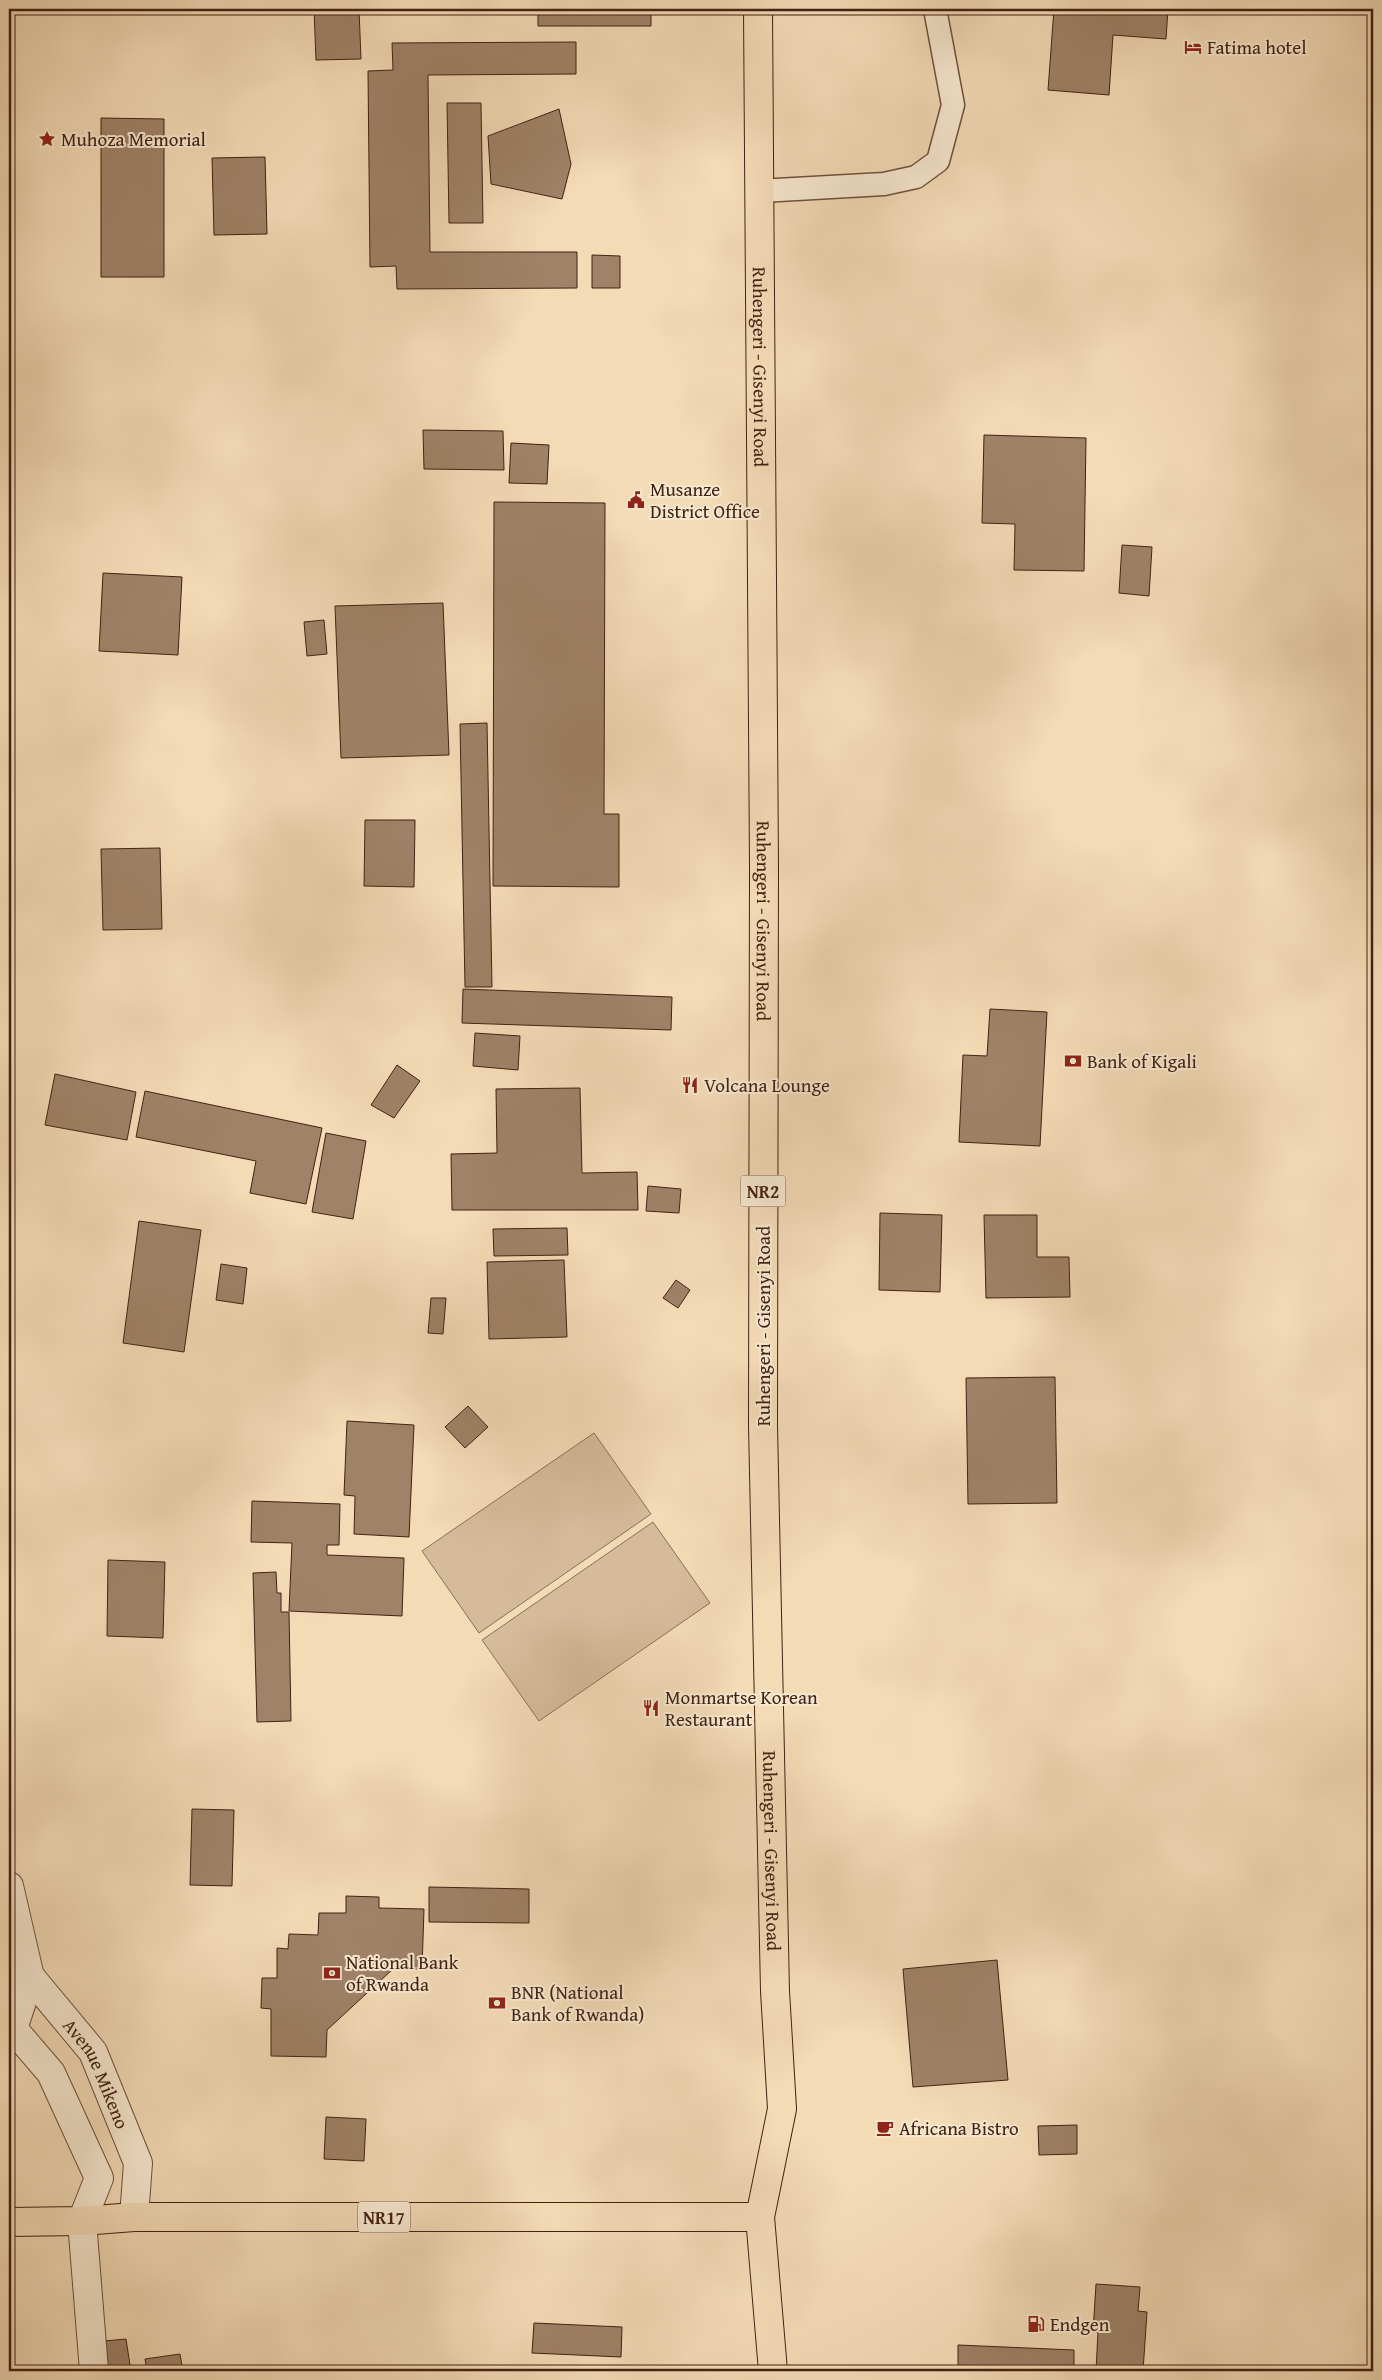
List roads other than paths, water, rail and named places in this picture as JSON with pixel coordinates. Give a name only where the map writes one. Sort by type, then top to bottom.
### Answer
[{"type":"main road","name":"Ruhengeri - Gisenyi Road","points":[[758,9],[764,856],[762,1425],[775,1991],[782,2109],[760,2217],[773,2371]]},
{"type":"main road","name":"NR17","points":[[9,2222],[82,2221],[134,2217],[760,2217]]},
{"type":"street","points":[[9,1886],[30,1977],[11,2026]]},
{"type":"street","name":"Avenue Mikeno","points":[[9,1951],[93,2052],[138,2163],[134,2217]]},
{"type":"street","name":"Avenue Mikeno","points":[[11,2026],[51,2073],[99,2178],[82,2221]]},
{"type":"street","points":[[82,2221],[94,2371]]},
{"type":"lane","points":[[760,191],[884,184],[916,177],[938,161],[953,105],[935,9]]},
{"type":"place","name":"Fatima hotel","points":[[1193,47]]},
{"type":"place","name":"Muhoza Memorial","points":[[47,139]]},
{"type":"place","name":"Musanze District Office","points":[[636,500]]},
{"type":"place","name":"Bank of Kigali","points":[[1073,1061]]},
{"type":"place","name":"Volcana Lounge","points":[[690,1085]]},
{"type":"place","name":"Monmartse Korean Restaurant","points":[[651,1708]]},
{"type":"place","name":"National Bank of Rwanda","points":[[332,1973]]},
{"type":"place","name":"BNR (National Bank of Rwanda)","points":[[497,2003]]},
{"type":"place","name":"Africana Bistro","points":[[885,2128]]},
{"type":"place","name":"Endgen","points":[[1036,2324]]}]
